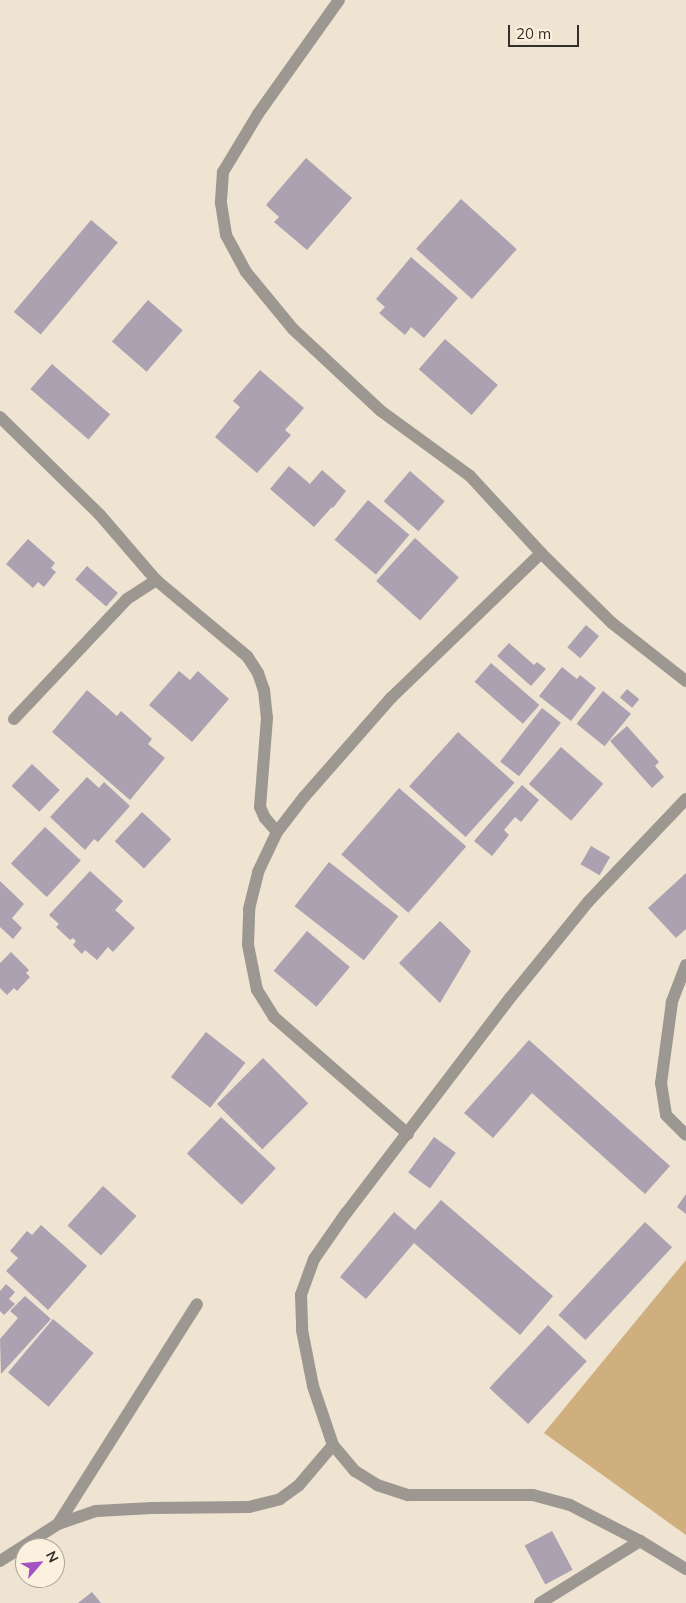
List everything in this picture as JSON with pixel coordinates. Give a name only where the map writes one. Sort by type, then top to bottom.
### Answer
[{"type":"street","points":[[339,0],[258,114],[223,172],[221,203],[226,235],[246,272],[293,329],[381,412],[470,476],[541,553],[612,623],[686,680]]},
{"type":"street","points":[[0,417],[100,515],[156,580],[247,656],[258,673],[264,690],[267,718],[260,807],[265,818],[277,832]]},
{"type":"street","points":[[408,1134],[298,1040],[274,1017],[257,990],[248,946],[249,909],[258,872],[277,832],[304,797],[391,698],[541,553]]},
{"type":"street","points":[[14,719],[127,599],[156,580]]},
{"type":"street","points":[[686,799],[588,902],[510,998],[408,1134],[382,1165],[314,1259],[301,1295],[302,1330],[313,1386],[333,1445],[355,1471],[377,1485],[408,1495],[533,1495],[570,1505],[640,1541],[686,1569]]},
{"type":"street","points":[[686,965],[672,1002],[661,1083],[666,1115],[686,1135]]},
{"type":"street","points":[[58,1524],[197,1304]]},
{"type":"street","points":[[0,1561],[58,1524],[96,1512],[152,1508],[249,1508],[280,1499],[300,1485],[333,1445]]},
{"type":"street","points":[[540,1603],[640,1541]]},
{"type":"shaded area","points":[[686,1260],[686,1535],[544,1433]]},
{"type":"building","points":[[306,158],[352,198],[307,250],[274,222],[279,217],[266,205]]},
{"type":"building","points":[[461,199],[517,249],[472,299],[416,249]]},
{"type":"building","points":[[91,220],[118,242],[41,334],[14,312]]},
{"type":"building","points":[[411,257],[458,298],[424,338],[411,327],[405,335],[379,313],[385,307],[376,299]]},
{"type":"building","points":[[148,300],[183,330],[147,372],[112,342]]},
{"type":"building","points":[[445,339],[498,385],[472,415],[419,369]]},
{"type":"building","points":[[52,364],[110,415],[88,439],[30,389]]},
{"type":"building","points":[[260,370],[304,408],[285,430],[291,435],[257,473],[215,437],[240,407],[233,401]]},
{"type":"building","points":[[289,466],[310,484],[322,470],[346,491],[333,508],[314,527],[270,489]]},
{"type":"building","points":[[410,471],[445,501],[418,531],[384,501]]},
{"type":"building","points":[[368,500],[409,535],[376,575],[335,540]]},
{"type":"building","points":[[415,538],[459,577],[420,621],[376,581]]},
{"type":"building","points":[[28,539],[55,563],[51,568],[56,572],[44,587],[38,582],[33,588],[6,564]]},
{"type":"building","points":[[87,566],[118,593],[106,606],[75,580]]},
{"type":"building","points":[[586,625],[599,636],[580,658],[567,647]]},
{"type":"building","points":[[509,643],[534,665],[537,662],[546,669],[531,686],[497,656]]},
{"type":"building","points":[[491,663],[539,705],[523,724],[475,682]]},
{"type":"building","points":[[562,667],[577,679],[580,675],[596,688],[571,721],[539,696]]},
{"type":"building","points":[[179,671],[190,680],[198,671],[229,699],[192,742],[149,705]]},
{"type":"building","points":[[627,689],[639,699],[632,708],[620,697]]},
{"type":"building","points":[[87,690],[117,716],[121,711],[152,739],[148,744],[165,758],[130,800],[52,732]]},
{"type":"building","points":[[603,691],[631,714],[605,746],[577,724]]},
{"type":"building","points":[[542,708],[561,723],[519,776],[500,762]]},
{"type":"building","points":[[627,726],[659,762],[655,766],[664,777],[652,788],[610,741]]},
{"type":"building","points":[[458,732],[514,783],[466,837],[409,786]]},
{"type":"building","points":[[561,747],[603,784],[571,821],[529,784]]},
{"type":"building","points":[[32,764],[60,790],[39,812],[12,786]]},
{"type":"building","points":[[87,777],[99,788],[104,782],[130,806],[98,842],[94,839],[85,850],[50,817]]},
{"type":"building","points":[[522,785],[539,800],[521,822],[515,817],[504,830],[509,835],[492,856],[474,841]]},
{"type":"building","points":[[399,788],[466,846],[408,913],[341,854]]},
{"type":"building","points":[[142,812],[171,839],[144,869],[115,841]]},
{"type":"building","points":[[45,827],[81,860],[47,897],[11,864]]},
{"type":"building","points":[[591,846],[610,857],[600,875],[580,864]]},
{"type":"building","points":[[329,862],[398,916],[364,960],[295,906]]},
{"type":"building","points":[[90,871],[123,901],[115,910],[135,928],[113,952],[108,947],[97,960],[85,950],[82,954],[73,945],[76,941],[73,938],[70,940],[56,927],[59,924],[49,915]]},
{"type":"building","points":[[686,873],[686,929],[676,938],[648,908]]},
{"type":"building","points":[[0,881],[24,904],[12,918],[22,928],[13,939],[0,927]]},
{"type":"building","points":[[440,921],[471,951],[440,1003],[399,963]]},
{"type":"building","points":[[307,931],[350,967],[316,1007],[274,971]]},
{"type":"building","points":[[11,952],[29,970],[26,973],[30,977],[17,991],[14,988],[7,995],[0,988],[0,963]]},
{"type":"building","points":[[206,1032],[245,1063],[210,1108],[171,1077]]},
{"type":"building","points":[[529,1040],[670,1166],[645,1194],[532,1093],[493,1138],[464,1113]]},
{"type":"building","points":[[263,1058],[308,1103],[262,1149],[217,1104]]},
{"type":"building","points":[[221,1117],[276,1168],[242,1205],[187,1154]]},
{"type":"building","points":[[434,1137],[456,1153],[430,1188],[408,1173]]},
{"type":"building","points":[[103,1186],[136,1216],[101,1255],[68,1225]]},
{"type":"building","points":[[686,1194],[686,1214],[677,1207]]},
{"type":"building","points":[[441,1200],[553,1296],[520,1335],[414,1243],[366,1299],[340,1277],[394,1212],[415,1230]]},
{"type":"building","points":[[645,1222],[672,1247],[585,1340],[558,1315]]},
{"type":"building","points":[[41,1225],[87,1266],[48,1310],[6,1271],[18,1258],[10,1251],[27,1231],[32,1235]]},
{"type":"building","points":[[6,1284],[15,1292],[9,1299],[15,1304],[4,1315],[0,1311],[0,1291]]},
{"type":"building","points":[[25,1296],[51,1319],[1,1374],[0,1339],[18,1318],[10,1311]]},
{"type":"building","points":[[53,1319],[94,1353],[49,1407],[8,1373]]},
{"type":"building","points":[[548,1325],[587,1361],[528,1424],[489,1388]]},
{"type":"building","points":[[552,1531],[573,1570],[545,1584],[525,1546]]},
{"type":"building","points":[[92,1592],[101,1603],[78,1603]]}]
